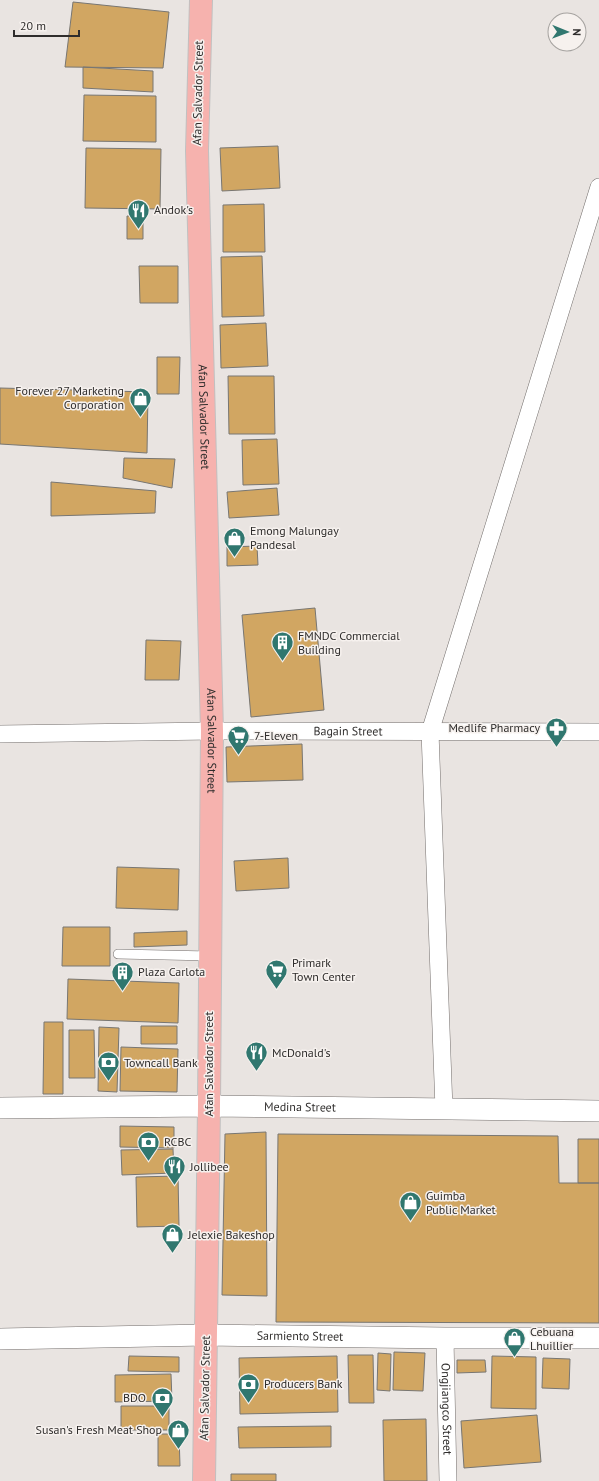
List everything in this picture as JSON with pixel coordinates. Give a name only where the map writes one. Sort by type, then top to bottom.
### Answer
[{"type":"main road","name":"Afan Salvador Street","points":[[201,0],[197,152],[212,731],[204,1481]]},
{"type":"street","points":[[444,1109],[430,732],[599,187]]},
{"type":"street","name":"Bagain Street","points":[[0,734],[212,731],[599,732]]},
{"type":"street","name":"Medina Street","points":[[0,1108],[209,1106],[599,1111]]},
{"type":"street","name":"Sarmiento Street","points":[[0,1339],[206,1335],[599,1338]]},
{"type":"street","name":"Ongjiangco Street","points":[[445,1338],[448,1481]]},
{"type":"lane","points":[[118,954],[210,956]]},
{"type":"building","points":[[73,2],[169,12],[163,68],[65,67]]},
{"type":"building","points":[[83,67],[153,71],[153,92],[83,88]]},
{"type":"building","points":[[84,95],[156,96],[156,142],[83,141]]},
{"type":"building","points":[[278,146],[280,188],[222,191],[220,148]]},
{"type":"building","points":[[86,148],[161,149],[160,209],[85,208]]},
{"type":"building","points":[[264,204],[265,252],[223,252],[223,205]]},
{"type":"building","points":[[127,216],[143,216],[143,239],[127,239]]},
{"type":"building","points":[[262,256],[264,316],[222,317],[221,257]]},
{"type":"building","points":[[139,266],[178,266],[178,303],[140,303]]},
{"type":"building","points":[[266,323],[268,366],[221,368],[220,325]]},
{"type":"building","points":[[157,357],[180,357],[179,394],[157,394]]},
{"type":"building","points":[[228,376],[274,376],[275,434],[229,434]]},
{"type":"building","points":[[0,388],[148,392],[147,453],[0,444]]},
{"type":"building","points":[[277,439],[279,484],[243,485],[242,440]]},
{"type":"building","points":[[124,458],[175,459],[172,488],[123,478]]},
{"type":"building","points":[[51,482],[156,491],[155,513],[51,516]]},
{"type":"building","points":[[277,488],[279,515],[229,518],[227,492]]},
{"type":"building","points":[[257,546],[258,565],[227,566],[227,547]]},
{"type":"building","name":"FMNDC Commercial Building","points":[[315,608],[324,710],[251,717],[242,615]]},
{"type":"building","points":[[146,640],[181,641],[179,680],[145,680]]},
{"type":"building","points":[[302,744],[303,780],[227,782],[226,747]]},
{"type":"building","points":[[288,858],[289,888],[236,891],[234,861]]},
{"type":"building","points":[[117,867],[179,869],[178,910],[116,908]]},
{"type":"building","points":[[63,927],[110,927],[110,966],[62,966]]},
{"type":"building","points":[[187,931],[187,945],[134,947],[134,933]]},
{"type":"building","name":"Plaza Carlota","points":[[68,979],[179,983],[178,1023],[67,1019]]},
{"type":"building","points":[[44,1022],[63,1022],[63,1094],[43,1094]]},
{"type":"building","points":[[141,1026],[177,1026],[177,1044],[141,1044]]},
{"type":"building","points":[[99,1027],[119,1028],[117,1092],[98,1091]]},
{"type":"building","points":[[69,1030],[94,1030],[95,1078],[69,1078]]},
{"type":"building","points":[[121,1047],[178,1049],[177,1092],[120,1091]]},
{"type":"building","points":[[120,1126],[174,1127],[174,1148],[120,1147]]},
{"type":"building","points":[[266,1132],[267,1296],[222,1295],[225,1134]]},
{"type":"building","name":"Guimba Public Market","points":[[278,1134],[558,1136],[559,1183],[599,1183],[599,1323],[276,1322]]},
{"type":"building","points":[[578,1139],[599,1139],[599,1183],[578,1183]]},
{"type":"building","name":"RCBC","points":[[173,1149],[174,1173],[122,1175],[121,1150]]},
{"type":"building","points":[[178,1176],[179,1226],[137,1227],[136,1177]]},
{"type":"building","points":[[394,1352],[425,1353],[423,1391],[393,1390]]},
{"type":"building","points":[[378,1353],[391,1354],[390,1391],[377,1390]]},
{"type":"building","points":[[348,1355],[373,1355],[374,1403],[349,1403]]},
{"type":"building","points":[[129,1356],[179,1357],[179,1372],[128,1371]]},
{"type":"building","points":[[337,1356],[338,1412],[240,1414],[239,1358]]},
{"type":"building","points":[[492,1356],[536,1357],[536,1409],[491,1408]]},
{"type":"building","points":[[543,1358],[570,1359],[569,1389],[542,1388]]},
{"type":"building","points":[[457,1360],[485,1360],[486,1372],[457,1373]]},
{"type":"building","points":[[171,1374],[172,1401],[115,1402],[115,1375]]},
{"type":"building","points":[[121,1406],[169,1406],[169,1430],[121,1430]]},
{"type":"building","points":[[537,1415],[541,1462],[464,1468],[461,1421]]},
{"type":"building","points":[[426,1419],[427,1481],[384,1481],[383,1420]]},
{"type":"building","points":[[331,1426],[331,1447],[239,1448],[238,1427]]},
{"type":"building","points":[[158,1434],[179,1434],[180,1466],[158,1466]]},
{"type":"building","points":[[231,1474],[276,1474],[276,1481],[231,1481]]},
{"type":"place","name":"Andok's","points":[[139,230]]},
{"type":"place","name":"Forever 27 Marketing Corporation","points":[[140,418]]},
{"type":"place","name":"Emong Malungay Pandesal","points":[[235,558]]},
{"type":"place","name":"FMNDC Commercial Building","points":[[283,662]]},
{"type":"place","name":"Medlife Pharmacy","points":[[556,748]]},
{"type":"place","name":"7-Eleven","points":[[239,756]]},
{"type":"place","name":"Primark Town Center","points":[[276,990]]},
{"type":"place","name":"Plaza Carlota","points":[[123,992]]},
{"type":"place","name":"McDonald's","points":[[257,1072]]},
{"type":"place","name":"Towncall Bank","points":[[108,1082]]},
{"type":"place","name":"RCBC","points":[[148,1162]]},
{"type":"place","name":"Jollibee","points":[[175,1186]]},
{"type":"place","name":"Guimba Public Market","points":[[410,1222]]},
{"type":"place","name":"Jelexie Bakeshop","points":[[172,1254]]},
{"type":"place","name":"Cebuana Lhuillier","points":[[515,1358]]},
{"type":"place","name":"Producers Bank","points":[[249,1404]]},
{"type":"place","name":"BDO","points":[[162,1418]]},
{"type":"place","name":"Susan's Fresh Meat Shop","points":[[178,1450]]}]
